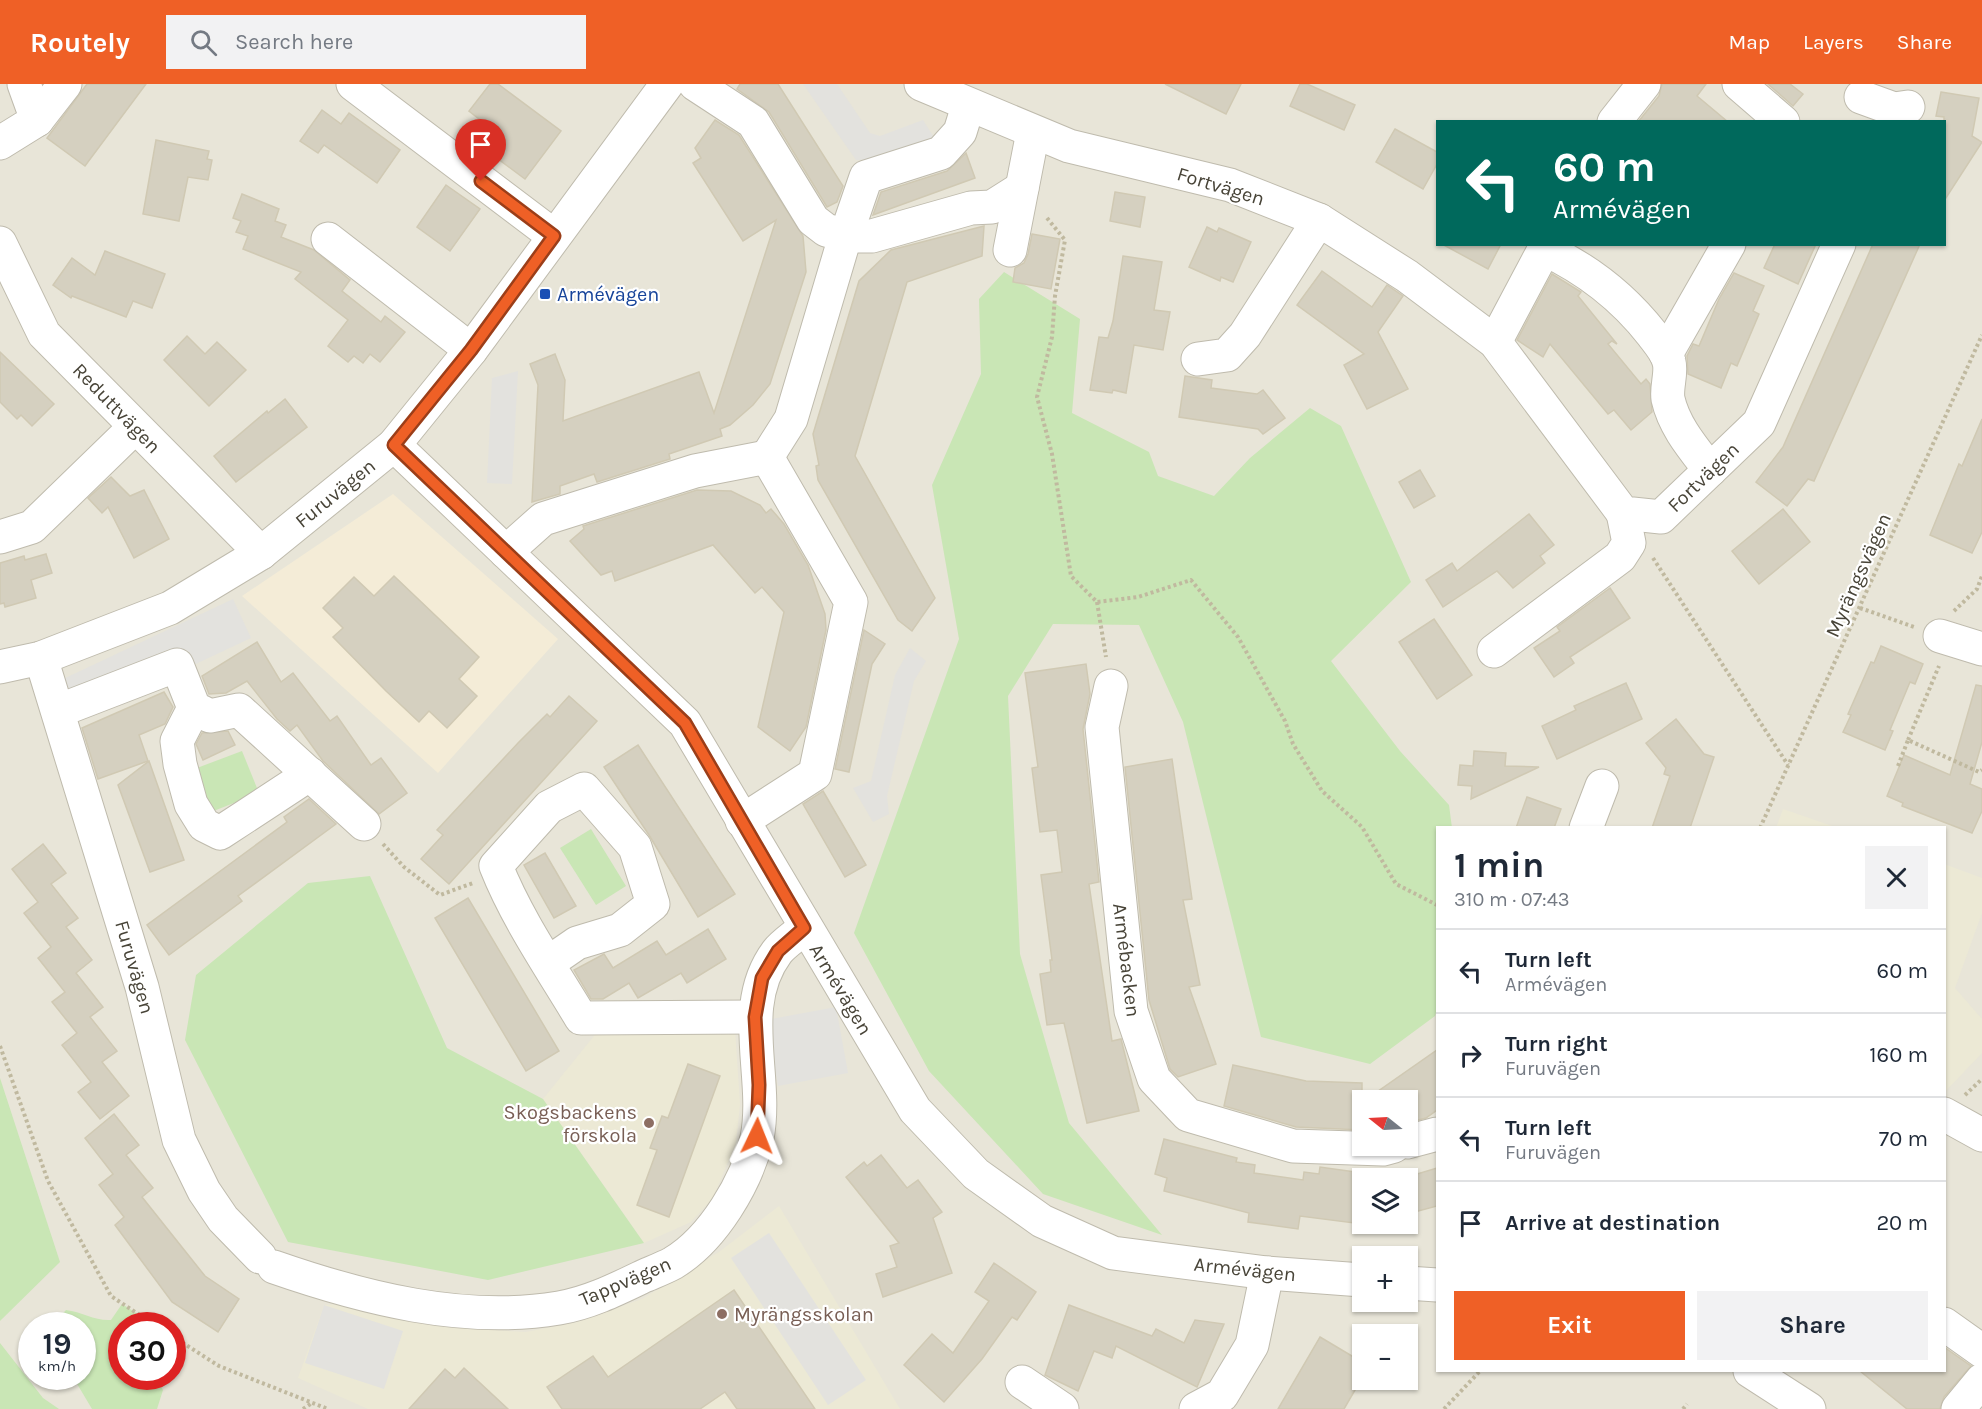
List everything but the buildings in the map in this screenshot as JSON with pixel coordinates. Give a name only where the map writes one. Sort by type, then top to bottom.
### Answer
[{"type":"street","points":[[24,84],[37,120]]},
{"type":"street","points":[[0,143],[37,120],[65,84]]},
{"type":"street","points":[[353,84],[554,236]]},
{"type":"street","name":"Furuvägen","points":[[0,667],[41,658],[170,609],[261,553],[394,445],[471,350],[667,84]]},
{"type":"street","points":[[695,84],[753,122],[813,220],[826,230],[846,236],[872,236],[971,208],[992,207],[1022,188]]},
{"type":"street","name":"Fortvägen","points":[[921,84],[968,106],[1068,146],[1230,184],[1319,220],[1407,276],[1496,342],[1623,513],[1661,517],[1759,423],[1838,246]]},
{"type":"street","points":[[1616,120],[1644,84]]},
{"type":"street","points":[[1739,84],[1781,120]]},
{"type":"street","points":[[1861,97],[1896,105]]},
{"type":"street","points":[[506,552],[543,519],[695,471],[766,457],[791,419],[866,177],[941,153],[960,132],[968,106]]},
{"type":"street","points":[[1010,250],[1033,132]]},
{"type":"street","points":[[1198,359],[1227,355],[1245,335],[1319,220]]},
{"type":"street","points":[[328,239],[471,350]]},
{"type":"street","points":[[1666,354],[1728,246]]},
{"type":"street","points":[[1496,342],[1546,247],[1574,263],[1610,289],[1644,323],[1666,354],[1670,361],[1668,398],[1683,436],[1710,470]]},
{"type":"street","name":"Reduttvägen","points":[[2,253],[44,334],[261,553]]},
{"type":"street","points":[[0,537],[32,527],[135,427]]},
{"type":"street","name":"Armévägen","points":[[394,445],[685,723],[804,928],[915,1110],[976,1174],[1042,1221],[1113,1253],[1267,1273],[1352,1279]]},
{"type":"street","points":[[742,821],[815,774],[851,602],[766,457]]},
{"type":"street","points":[[1494,651],[1620,557],[1629,543],[1623,513]]},
{"type":"street","points":[[1940,636],[1982,649]]},
{"type":"street","name":"Furuvägen","points":[[41,658],[142,987],[179,1140],[204,1191],[223,1219],[267,1262]]},
{"type":"street","points":[[58,711],[177,665],[194,708],[210,716],[239,710],[364,824]]},
{"type":"street","name":"Armébacken","points":[[1111,686],[1102,727],[1131,1011],[1154,1079],[1188,1115],[1293,1146],[1352,1148]]},
{"type":"street","points":[[194,708],[177,741],[180,764],[191,804],[204,825],[220,833],[310,774]]},
{"type":"street","points":[[1587,826],[1602,786]]},
{"type":"street","points":[[548,963],[577,943],[620,930],[653,904],[635,847],[584,789],[549,807],[496,866],[501,879],[548,963],[580,1018],[755,1017]]},
{"type":"street","name":"Tappvägen","points":[[267,1262],[310,1280],[418,1307],[496,1313],[560,1308],[606,1294],[674,1262],[713,1227],[742,1184],[757,1136],[759,1085],[755,1017],[762,978],[778,951],[804,928]]},
{"type":"street","points":[[1946,1115],[1982,1135]]},
{"type":"street","points":[[1418,1139],[1436,1134]]},
{"type":"street","points":[[1196,1409],[1222,1395],[1252,1345],[1267,1273]]},
{"type":"street","points":[[1418,1283],[1436,1285]]},
{"type":"street","points":[[1946,1325],[1982,1351]]},
{"type":"street","points":[[1752,1372],[1809,1409]]},
{"type":"street","points":[[1958,1409],[1982,1380]]},
{"type":"street","points":[[1022,1382],[1062,1409]]},
{"type":"path","points":[[1022,188],[1065,240],[1054,296],[1052,337],[1037,397],[1052,454],[1071,576],[1097,602],[1111,686]]},
{"type":"path","name":"Myrängsvägen","points":[[1761,826],[1982,335]]},
{"type":"path","points":[[1648,552],[1788,766]]},
{"type":"path","points":[[1097,602],[1138,597],[1191,580],[1238,637],[1285,721],[1293,744],[1322,791],[1362,827],[1396,884],[1436,904]]},
{"type":"path","points":[[1860,608],[1940,636]]},
{"type":"path","points":[[1898,766],[1908,740],[1979,771],[1982,770]]},
{"type":"path","points":[[364,824],[404,867],[440,895],[465,885],[501,879]]},
{"type":"path","points":[[0,1046],[48,1181],[111,1296],[135,1312]]},
{"type":"path","points":[[186,1345],[219,1366],[328,1409]]},
{"type":"path","points":[[1444,1409],[1479,1372]]},
{"type":"path","points":[[303,1409],[313,1403]]},
{"type":"path","points":[[1683,1409],[1687,1404]]},
{"type":"shaded area","points":[[0,84],[1982,84],[1982,1409],[0,1409]]},
{"type":"shaded area","points":[[803,84],[837,84],[870,133],[880,136],[923,120],[935,139],[882,159],[856,160]]},
{"type":"shaded area","points":[[518,371],[512,484],[487,483],[492,378]]},
{"type":"shaded area","points":[[393,494],[558,639],[438,773],[242,596]]},
{"type":"shaded area","points":[[233,599],[251,638],[79,719],[61,680]]},
{"type":"shaded area","points":[[910,648],[926,661],[914,681],[887,796],[889,814],[873,822],[853,788],[871,781],[895,675]]},
{"type":"shaded area","points":[[1783,809],[1832,826],[1777,826]]},
{"type":"shaded area","points":[[1946,865],[1982,878],[1982,913],[1955,988],[1982,1019],[1982,1053],[1946,1091]]},
{"type":"shaded area","points":[[836,1007],[848,1073],[778,1086],[766,1020]]},
{"type":"shaded area","name":"Skogsbackens förskola","points":[[735,1030],[740,1104],[736,1143],[713,1198],[691,1222],[644,1243],[543,1099],[598,1031]]},
{"type":"shaded area","name":"Myrängsskolan","points":[[779,1206],[900,1409],[368,1409],[298,1378],[324,1305],[355,1303],[446,1327],[526,1332],[577,1322],[642,1299],[719,1252]]},
{"type":"shaded area","points":[[769,1233],[866,1380],[828,1405],[731,1258]]},
{"type":"shaded area","points":[[324,1305],[403,1331],[384,1389],[305,1363]]},
{"type":"green space","points":[[1004,272],[1080,319],[1072,413],[1149,452],[1158,476],[1214,496],[1250,458],[1310,408],[1341,426],[1411,582],[1331,661],[1400,751],[1449,805],[1452,826],[1436,826],[1435,1016],[1370,1064],[1261,1037],[1183,722],[1139,625],[1053,624],[1008,696],[1020,954],[1069,1123],[1162,1235],[1043,1194],[929,1071],[854,933],[959,639],[932,485],[981,374],[979,299]]},
{"type":"green space","points":[[242,751],[259,793],[206,814],[189,771]]},
{"type":"green space","points":[[591,829],[626,886],[596,905],[560,848]]},
{"type":"green space","points":[[370,876],[447,1048],[543,1099],[644,1243],[488,1280],[288,1242],[185,1040],[196,975],[308,883]]},
{"type":"green space","points":[[0,1078],[60,1262],[0,1321]]},
{"type":"green space","points":[[122,1304],[134,1312],[116,1312]]},
{"type":"green space","points":[[96,1318],[108,1320],[108,1390],[163,1390],[157,1409],[92,1409],[81,1390],[96,1390]]},
{"type":"green space","points":[[0,1343],[18,1366],[18,1390],[37,1390],[43,1398],[59,1409],[0,1409]]},
{"type":"place","name":"Armévägen","points":[[545,294]]},
{"type":"place","name":"Skogsbackens förskola","points":[[649,1123]]},
{"type":"place","name":"Myrängsskolan","points":[[722,1314]]},
{"type":"route","points":[[481,181],[554,236],[471,350],[394,445],[685,723],[804,928],[778,951],[762,978],[755,1017],[759,1085],[757,1136]]}]
